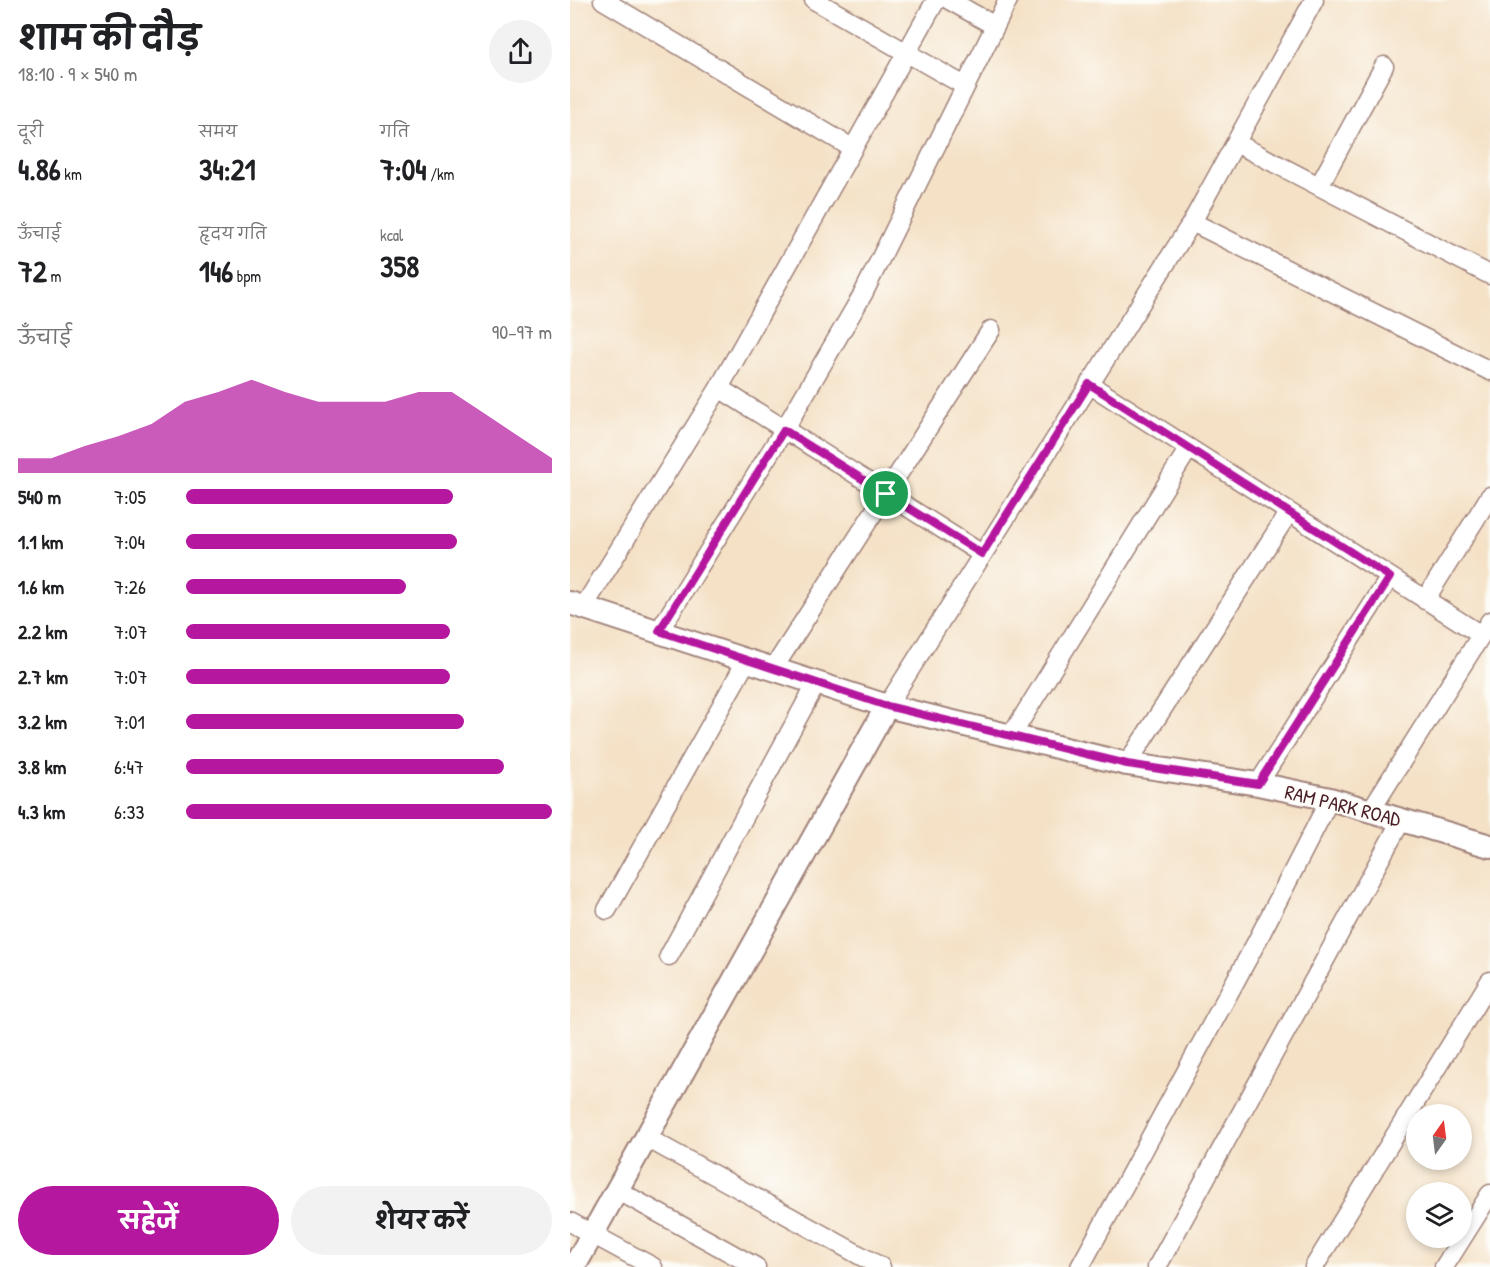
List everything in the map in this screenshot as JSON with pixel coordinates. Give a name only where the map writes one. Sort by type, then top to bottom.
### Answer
[{"type":"street","points":[[603,0],[852,148]]},
{"type":"street","points":[[814,0],[965,86]]},
{"type":"street","points":[[577,606],[719,388],[936,0]]},
{"type":"street","points":[[949,0],[995,26]]},
{"type":"street","points":[[659,631],[784,430],[863,294],[1008,0]]},
{"type":"street","points":[[574,1267],[887,706],[1192,222],[1314,0]]},
{"type":"street","points":[[1319,186],[1384,66]]},
{"type":"street","points":[[1236,143],[1490,275]]},
{"type":"street","points":[[1192,222],[1490,371]]},
{"type":"street","points":[[773,669],[991,330]]},
{"type":"street","points":[[1089,384],[1425,600],[1485,628],[1371,810]]},
{"type":"street","points":[[719,388],[982,554]]},
{"type":"street","points":[[1011,736],[1189,448]]},
{"type":"street","points":[[1425,600],[1490,496]]},
{"type":"street","points":[[1127,764],[1289,512]]},
{"type":"street","points":[[1258,784],[1390,577]]},
{"type":"street","name":"RAM PARK ROAD","points":[[577,606],[887,706],[1127,764],[1258,784],[1330,800],[1487,840]]},
{"type":"street","points":[[607,909],[747,660]]},
{"type":"street","points":[[669,956],[816,684]]},
{"type":"street","points":[[1080,1267],[1256,943],[1330,800]]},
{"type":"street","points":[[1157,1267],[1402,819]]},
{"type":"street","points":[[1314,1267],[1490,981]]},
{"type":"street","points":[[646,1138],[881,1267]]},
{"type":"street","points":[[617,1190],[756,1267]]},
{"type":"street","points":[[1443,1267],[1490,1194]]},
{"type":"street","points":[[570,1222],[653,1267]]},
{"type":"route","points":[[1089,384],[1390,577],[1258,784],[1127,764],[887,706],[659,631],[784,430],[886,494],[982,554],[1089,384]]}]
